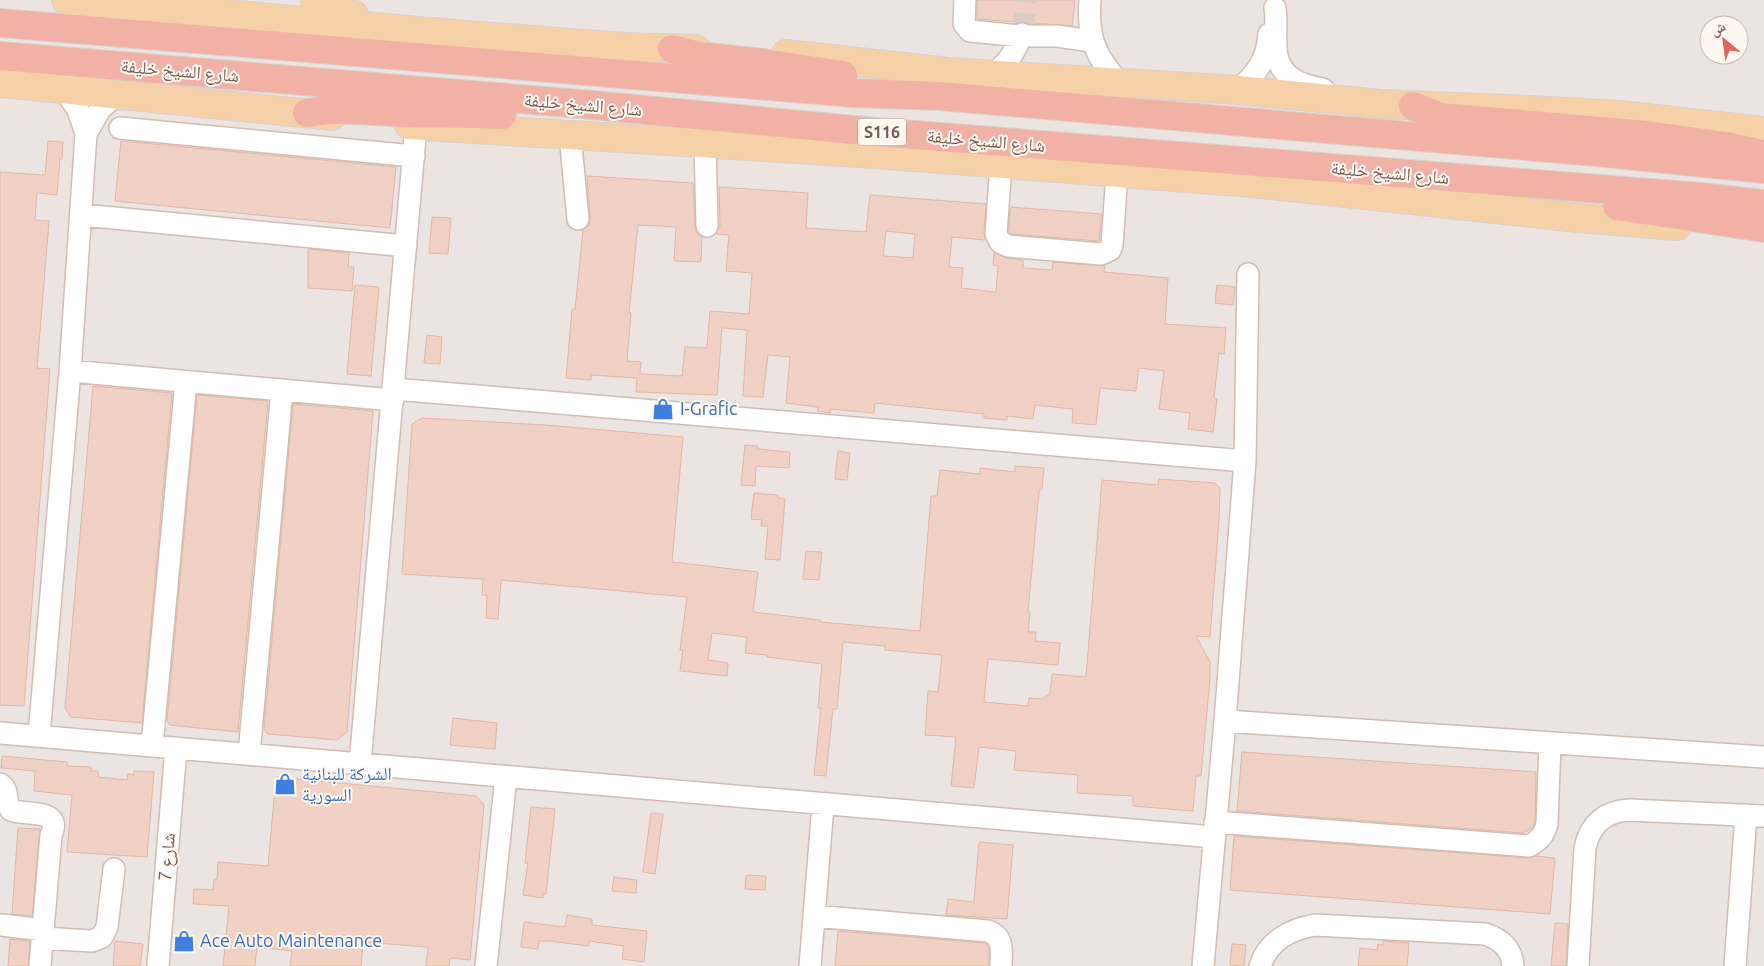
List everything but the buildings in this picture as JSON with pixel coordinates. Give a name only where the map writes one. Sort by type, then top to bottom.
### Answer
[{"type":"highway","name":"شارع الشيخ خليفة","points":[[0,23],[854,93],[939,96],[1558,148],[1764,169]]},
{"type":"highway","points":[[672,49],[699,56],[764,63],[885,81],[913,87],[939,96]]},
{"type":"highway","name":"شارع الشيخ خليفة","points":[[0,56],[593,105],[864,131],[1701,197],[1764,204]]},
{"type":"highway","points":[[306,112],[346,109],[530,116],[593,105]]},
{"type":"highway","points":[[1413,106],[1430,113],[1453,118],[1647,135],[1726,146],[1764,155]]},
{"type":"highway","points":[[1509,182],[1529,191],[1552,197],[1764,228]]},
{"type":"main road","points":[[66,0],[442,33],[624,47],[773,52],[949,72],[1238,90],[1382,104],[1620,116],[1764,131]]},
{"type":"main road","points":[[315,0],[351,15],[411,22],[442,33]]},
{"type":"main road","points":[[0,83],[306,112],[416,126],[705,143],[1252,183],[1627,222],[1764,232]]},
{"type":"street","points":[[965,0],[964,24],[970,31],[1057,36],[1092,41]]},
{"type":"street","points":[[1090,0],[1089,22],[1092,41],[1104,64],[1121,84]]},
{"type":"street","points":[[1238,90],[1258,71],[1264,60],[1269,41],[1270,23],[1276,4]]},
{"type":"street","points":[[1276,4],[1276,55],[1281,68],[1290,78],[1308,87],[1366,95],[1382,104]]},
{"type":"street","points":[[991,74],[1013,55],[1022,35]]},
{"type":"street","points":[[38,736],[70,371],[86,134],[78,110],[64,89]]},
{"type":"street","points":[[86,134],[100,109],[119,93]]},
{"type":"street","points":[[360,764],[416,126]]},
{"type":"street","points":[[120,128],[414,156]]},
{"type":"street","points":[[570,135],[578,219]]},
{"type":"street","points":[[705,143],[707,226]]},
{"type":"street","points":[[997,164],[996,234],[1000,242],[1008,246],[1101,254],[1110,250],[1112,245],[1117,173]]},
{"type":"street","points":[[988,237],[997,164]]},
{"type":"street","points":[[82,215],[406,246]]},
{"type":"street","points":[[1202,966],[1225,721],[1245,460],[1248,274]]},
{"type":"street","points":[[70,371],[282,390],[393,394],[1245,460]]},
{"type":"street","points":[[152,746],[186,382]]},
{"type":"street","points":[[249,754],[282,390]]},
{"type":"street","points":[[1225,721],[1764,757]]},
{"type":"street","points":[[0,733],[824,805],[1214,830],[1529,846],[1538,841],[1544,834],[1547,824],[1550,743]]},
{"type":"street","name":"شارع 7","points":[[158,966],[176,748]]},
{"type":"street","points":[[486,966],[506,777]]},
{"type":"street","points":[[0,784],[6,790],[7,803],[11,810],[42,814],[52,822],[40,966]]},
{"type":"street","points":[[810,966],[824,805]]},
{"type":"street","points":[[1578,966],[1587,838],[1599,820],[1618,810],[1755,816],[1735,966]]},
{"type":"street","points":[[1,918],[42,934],[92,941],[102,937],[107,927],[114,869]]},
{"type":"street","points":[[814,916],[988,931],[998,936],[1001,942],[1001,966]]},
{"type":"street","points":[[1260,966],[1268,950],[1278,940],[1289,932],[1315,925],[1485,934],[1501,941],[1511,955],[1514,966]]},
{"type":"shaded area","points":[[0,0],[1764,0],[1764,966],[0,966]]},
{"type":"tunnel","points":[[1022,34],[1026,0]]},
{"type":"place","name":"I-Grafic","points":[[663,409]]},
{"type":"place","name":"الشركة للبنانية السورية","points":[[285,784]]},
{"type":"place","name":"Ace Auto Maintenance","points":[[184,941]]}]
